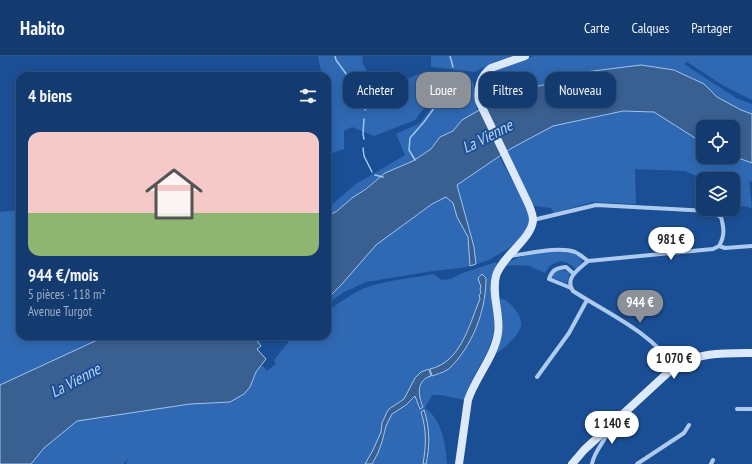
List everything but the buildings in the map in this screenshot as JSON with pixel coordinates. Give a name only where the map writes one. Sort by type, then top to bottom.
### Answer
[{"type":"main road","points":[[459,464],[468,400],[471,391],[495,344],[498,334],[495,285],[496,276],[500,267],[530,229],[533,220],[528,203],[481,106],[478,96],[478,89],[481,80],[491,68],[525,56]]},
{"type":"main road","points":[[572,464],[584,450],[674,367],[691,358],[703,355],[715,353],[752,353]]},
{"type":"street","points":[[533,220],[596,205],[709,211],[720,217],[724,226],[724,236],[719,246],[713,249],[588,261],[571,277],[569,282],[573,291],[649,340],[667,357],[674,367]]},
{"type":"street","points":[[719,246],[725,248],[752,246]]},
{"type":"street","points":[[509,256],[536,252],[569,251],[580,254],[588,261]]},
{"type":"street","points":[[571,288],[548,279],[556,268],[566,267],[574,274]]},
{"type":"street","points":[[537,377],[569,334],[587,300]]},
{"type":"street","points":[[737,409],[752,409]]},
{"type":"street","points":[[638,464],[684,433],[689,425]]},
{"type":"street","points":[[592,464],[596,453],[605,440],[609,431],[608,428]]},
{"type":"shaded area","points":[[318,56],[363,56],[362,62],[367,72],[343,72],[343,108],[408,108],[408,78],[416,75],[416,108],[424,108],[415,120],[374,136],[352,127],[344,131],[344,149],[331,154],[331,72],[321,72]]},
{"type":"shaded area","points":[[431,56],[512,56],[497,61],[474,72],[431,67]]},
{"type":"shaded area","points":[[534,56],[752,56],[752,100],[724,86],[687,62],[684,64],[736,98],[752,104],[752,114],[741,110],[717,97],[704,84],[674,70],[641,65],[585,72],[545,72],[545,84],[537,86],[537,72],[493,72],[511,63]]},
{"type":"shaded area","points":[[472,80],[478,112],[462,120],[453,131],[440,137],[431,149],[413,161],[385,173],[337,211],[331,214],[331,206],[356,184],[405,155],[396,134],[420,123],[431,108],[471,108]]},
{"type":"shaded area","points":[[623,111],[654,112],[696,139],[696,164],[740,164],[740,159],[752,163],[752,182],[749,181],[752,208],[740,205],[740,172],[696,172],[696,176],[684,171],[635,169],[636,204],[593,202],[554,213],[551,208],[534,206],[506,151],[553,126]]},
{"type":"shaded area","points":[[499,156],[527,208],[530,221],[525,231],[514,245],[489,260],[467,267],[366,282],[344,292],[331,301],[331,295],[375,245],[432,204],[446,197],[457,185]]},
{"type":"shaded area","points":[[16,210],[16,340],[97,340],[0,385],[0,212]]},
{"type":"shaded area","points":[[548,252],[573,253],[580,258],[582,262],[576,269],[567,263],[558,262],[550,266],[545,273],[530,266],[505,266],[509,262],[519,257]]},
{"type":"shaded area","points":[[496,262],[497,264],[493,281],[494,326],[492,341],[467,390],[464,400],[441,395],[432,395],[425,408],[436,419],[442,433],[447,464],[126,464],[128,458],[124,464],[31,464],[44,448],[77,421],[190,404],[230,402],[250,387],[256,372],[262,365],[267,371],[276,364],[274,360],[290,340],[331,340],[331,308],[364,288],[385,282],[434,274],[441,280],[451,279],[460,274]]},
{"type":"shaded area","points":[[557,270],[570,273],[567,283],[552,278],[553,274]]},
{"type":"shaded area","points":[[500,299],[507,302],[516,310],[521,319],[521,326],[516,336],[492,356]]},
{"type":"water","name":"La Vienne","points":[[641,65],[674,70],[704,84],[717,97],[741,110],[752,114],[752,163],[740,159],[740,120],[696,120],[696,139],[654,112],[623,111],[553,126],[510,149],[457,185],[474,247],[476,264],[470,266],[468,237],[457,217],[453,203],[446,197],[432,204],[376,245],[331,295],[331,214],[366,189],[385,173],[413,161],[431,149],[440,137],[453,131],[462,120],[483,108],[537,108],[537,86],[545,84],[545,108],[616,108],[616,72],[585,72]]},
{"type":"water","points":[[482,274],[486,278],[486,289],[482,310],[475,331],[458,359],[450,368],[432,376],[430,369],[441,365],[457,351],[468,331],[480,299],[479,295],[481,293],[481,287],[478,278]]},
{"type":"water","name":"La Vienne","points":[[97,340],[257,340],[261,346],[257,349],[266,359],[256,372],[250,387],[244,394],[230,402],[190,404],[77,421],[44,448],[31,464],[0,464],[0,385]]},
{"type":"water","points":[[429,369],[431,376],[423,381],[419,393],[423,407],[420,409],[415,396],[406,405],[392,414],[386,426],[378,453],[372,464],[365,464],[381,432],[382,423],[389,409],[404,399],[415,378],[421,372]]},
{"type":"water","points":[[424,410],[429,437],[426,464],[423,464],[425,438],[421,412]]},
{"type":"waterway","points":[[335,56],[336,60],[347,75],[357,79],[358,84],[362,85],[369,103],[365,110]]},
{"type":"waterway","points":[[450,56],[453,67]]},
{"type":"waterway","points":[[415,160],[409,150],[410,138],[434,108]]},
{"type":"waterway","points":[[364,119],[364,139]]},
{"type":"waterway","points":[[363,148],[364,156],[372,172]]},
{"type":"waterway","points":[[375,175],[383,177]]}]
